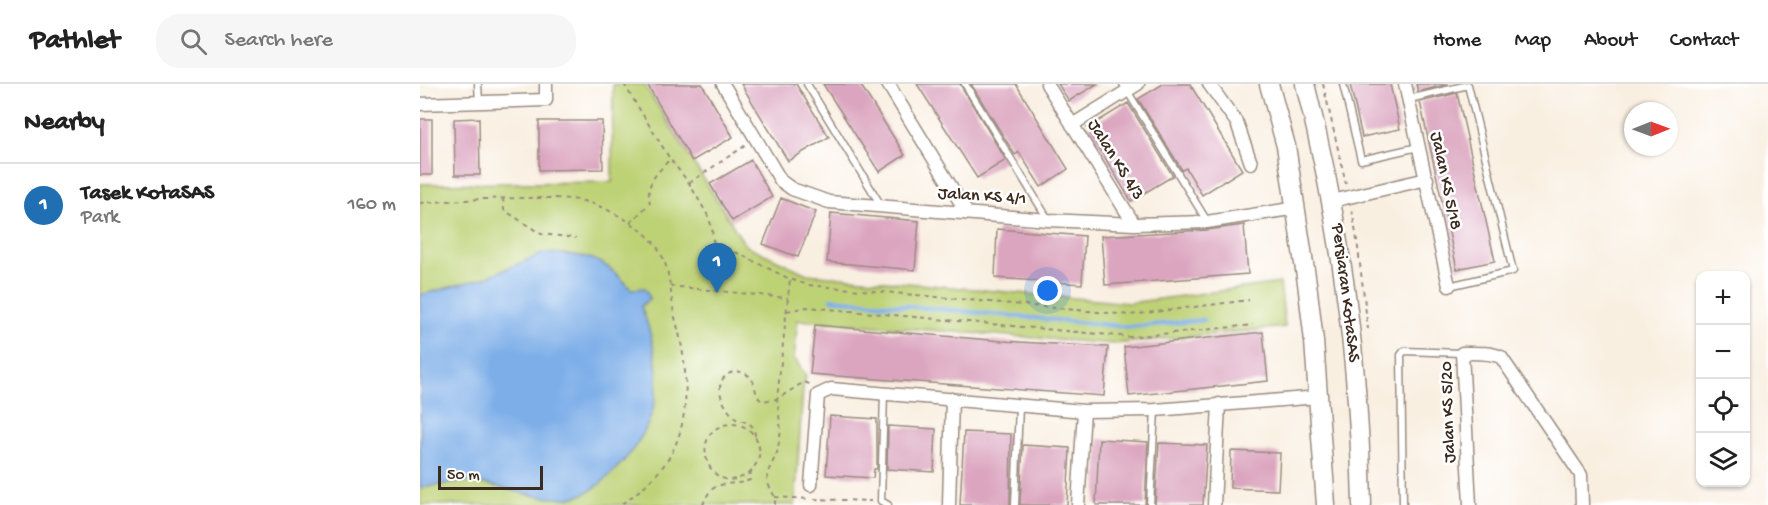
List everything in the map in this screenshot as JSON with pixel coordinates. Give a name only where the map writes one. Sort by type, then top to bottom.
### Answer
[{"type":"street","points":[[420,104],[546,100],[546,84]]},
{"type":"street","name":"Jalan KS 4/1","points":[[723,84],[781,181],[792,189],[829,202],[1048,220],[1134,224],[1207,222],[1297,208]]},
{"type":"street","points":[[888,84],[967,213]]},
{"type":"street","name":"Jalan KS 4/3","points":[[1047,84],[1134,224]]},
{"type":"street","points":[[1209,84],[1237,123],[1251,163]]},
{"type":"street","name":"Persiaran KotaSAS","points":[[1269,84],[1286,146],[1297,208],[1314,341],[1326,505]]},
{"type":"street","name":"Persiaran KotaSAS","points":[[1305,84],[1332,201],[1348,295],[1359,414],[1362,505]]},
{"type":"street","name":"Jalan KS 5/18","points":[[1405,84],[1449,286]]},
{"type":"street","points":[[1072,125],[1130,86]]},
{"type":"street","points":[[1332,201],[1427,179]]},
{"type":"street","name":"Jalan KS 5/20","points":[[1470,505],[1462,353],[1495,354],[1501,357],[1581,475],[1582,505]]},
{"type":"street","points":[[811,485],[818,395],[831,389],[1084,411],[1155,410],[1319,397]]},
{"type":"street","points":[[949,505],[952,399]]},
{"type":"street","points":[[1214,505],[1218,404]]},
{"type":"street","points":[[1078,505],[1084,411]]},
{"type":"lane","points":[[478,84],[479,103]]},
{"type":"lane","points":[[807,84],[882,207]]},
{"type":"lane","points":[[965,84],[1048,220]]},
{"type":"lane","points":[[1343,84],[1361,160],[1419,147]]},
{"type":"lane","points":[[1409,99],[1468,84],[1513,271],[1449,286]]},
{"type":"lane","points":[[1130,86],[1207,222]]},
{"type":"lane","points":[[1403,505],[1401,355],[1404,351],[1462,353]]},
{"type":"lane","points":[[884,392],[881,501],[888,505]]},
{"type":"lane","points":[[1015,505],[1019,406]]},
{"type":"lane","points":[[1150,505],[1155,410]]},
{"type":"path","points":[[624,84],[670,159],[689,183],[711,222],[713,241],[790,279],[808,285],[1130,315],[1250,300]]},
{"type":"path","points":[[689,183],[755,139]]},
{"type":"path","points":[[630,223],[650,203],[648,192],[650,183],[670,159]]},
{"type":"path","points":[[503,198],[504,210],[541,234],[576,238]]},
{"type":"path","points":[[420,203],[503,198],[560,198],[585,201],[602,207],[630,223],[649,238],[658,249],[667,269],[685,376],[679,435],[670,456],[660,469],[642,489],[620,505]]},
{"type":"path","points":[[776,505],[767,479],[777,453],[781,431],[777,399],[790,279]]},
{"type":"path","points":[[670,285],[788,298]]},
{"type":"path","points":[[787,311],[807,307],[1131,337],[1253,325]]},
{"type":"path","points":[[755,436],[744,427],[730,424],[715,430],[705,445],[707,464],[718,475],[738,479],[751,471],[759,459],[760,452],[754,426],[736,419],[727,406],[720,389],[723,378],[733,372],[745,373],[753,380],[759,399],[765,401],[777,399],[804,382],[813,386],[818,395]]},
{"type":"path","points":[[703,505],[706,497],[716,486],[722,483],[746,482],[751,478],[751,471]]},
{"type":"path","points":[[775,497],[881,501]]},
{"type":"green space","points":[[613,84],[644,84],[745,245],[807,274],[1129,303],[1280,283],[1285,327],[1114,344],[798,320],[794,358],[806,376],[803,387],[795,505],[420,505],[420,184],[612,182]]},
{"type":"water","points":[[544,253],[583,256],[592,259],[611,269],[631,289],[645,288],[650,298],[641,306],[655,352],[657,373],[652,413],[644,433],[631,452],[610,475],[594,488],[576,497],[544,497],[470,482],[420,488],[420,295],[484,278]]},
{"type":"building","points":[[647,84],[702,84],[733,137],[692,161]]},
{"type":"building","points":[[741,84],[796,84],[829,137],[788,161]]},
{"type":"building","points":[[823,84],[860,84],[905,155],[879,172]]},
{"type":"building","points":[[917,84],[960,84],[1006,160],[977,178]]},
{"type":"building","points":[[971,84],[1016,84],[1068,169],[1041,187],[1019,152],[1015,155]]},
{"type":"building","points":[[1058,84],[1097,84],[1069,101]]},
{"type":"building","points":[[1163,84],[1190,84],[1242,170],[1202,195],[1186,168],[1182,170],[1138,99]]},
{"type":"building","points":[[1350,84],[1390,84],[1400,129],[1362,137]]},
{"type":"building","points":[[1416,84],[1449,84],[1418,92]]},
{"type":"building","points":[[1457,93],[1495,261],[1457,269],[1420,102]]},
{"type":"building","points":[[1128,103],[1173,176],[1131,201],[1087,128]]},
{"type":"building","points":[[479,118],[480,175],[455,175],[454,119]]},
{"type":"building","points":[[420,119],[432,119],[432,175],[420,175]]},
{"type":"building","points":[[539,121],[602,121],[603,169],[539,170]]},
{"type":"building","points":[[751,160],[772,197],[732,221],[710,184]]},
{"type":"building","points":[[781,198],[816,212],[798,257],[763,244]]},
{"type":"building","points":[[831,213],[919,221],[915,270],[827,262]]},
{"type":"building","points":[[1244,225],[1248,274],[1105,285],[1101,236],[1207,230]]},
{"type":"building","points":[[997,229],[1085,236],[1082,284],[995,278]]},
{"type":"building","points":[[815,325],[1002,341],[1108,347],[1104,396],[810,374]]},
{"type":"building","points":[[1263,332],[1268,381],[1129,396],[1124,347]]},
{"type":"building","points":[[830,416],[877,419],[877,469],[874,469],[873,478],[826,475]]},
{"type":"building","points":[[888,426],[936,429],[934,472],[887,469]]},
{"type":"building","points":[[964,432],[1011,434],[1010,505],[960,505]]},
{"type":"building","points":[[1099,439],[1148,442],[1145,505],[1096,505]]},
{"type":"building","points":[[1159,443],[1207,445],[1203,505],[1155,505]]},
{"type":"building","points":[[1023,445],[1070,448],[1067,505],[1020,505]]},
{"type":"building","points":[[1231,451],[1280,453],[1278,490],[1230,488]]},
{"type":"waterway","points":[[831,299],[1130,327],[1204,320]]},
{"type":"place","name":"Tasek KotaSAS","points":[[717,293]]}]
